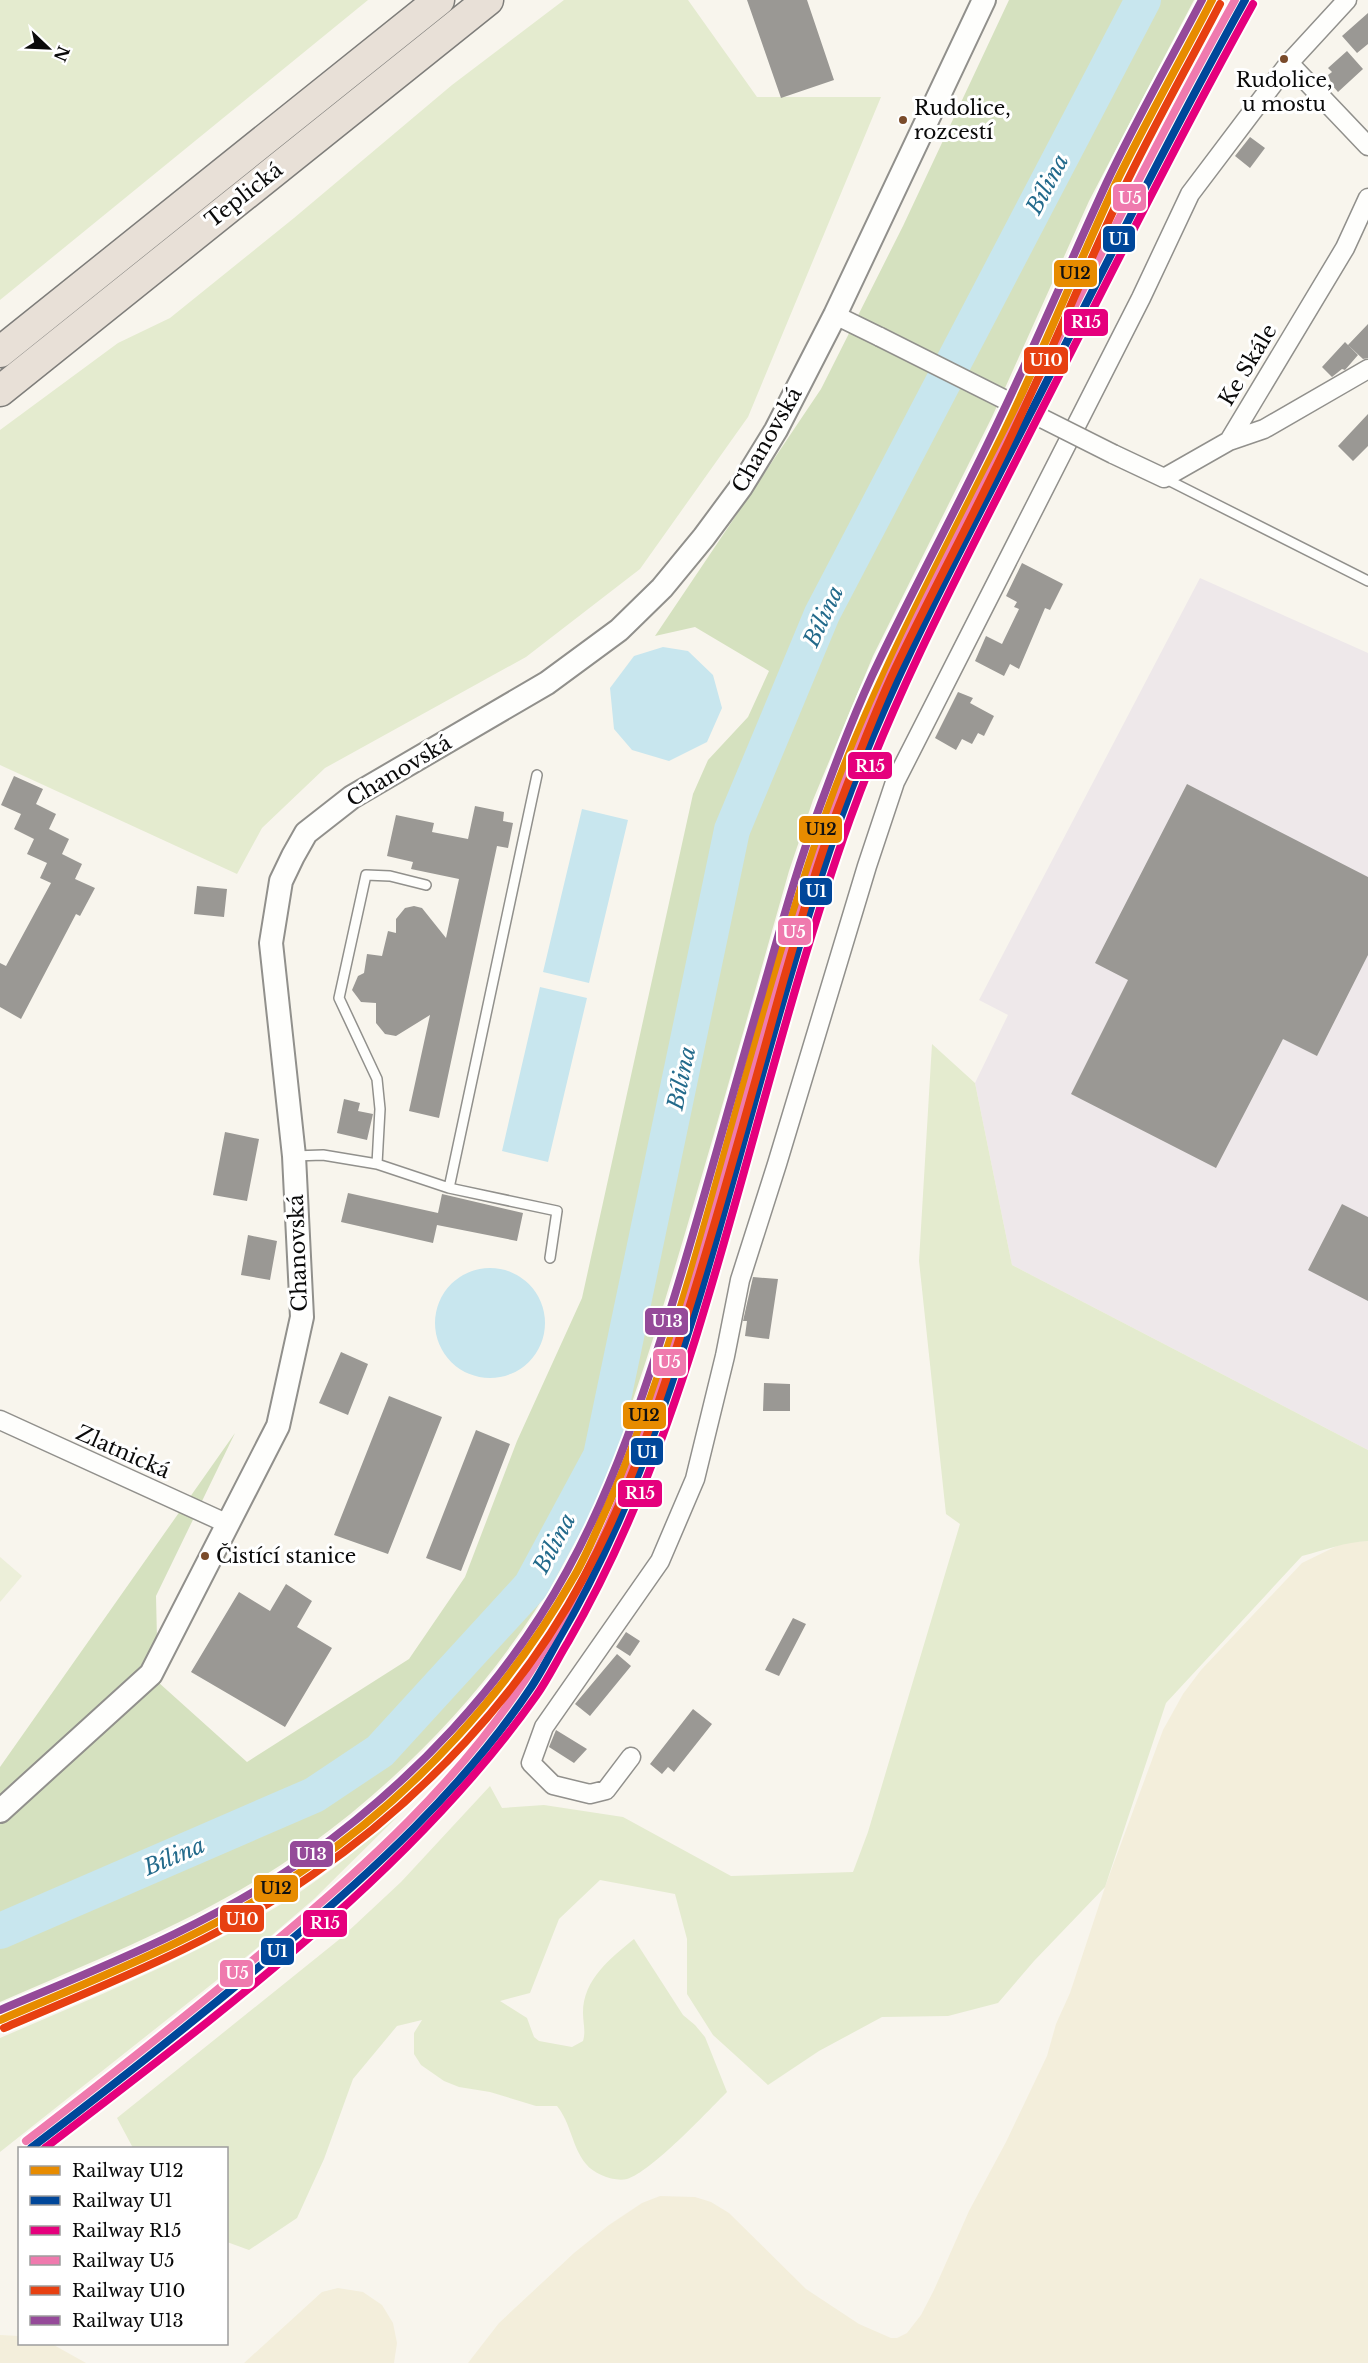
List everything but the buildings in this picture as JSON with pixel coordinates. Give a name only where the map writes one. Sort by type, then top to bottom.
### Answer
[{"type":"highway","name":"Teplická","points":[[0,352],[439,0]]},
{"type":"highway","name":"Teplická","points":[[0,391],[488,0]]},
{"type":"street","name":"Chanovská","points":[[0,1811],[151,1674],[278,1426],[302,1317],[294,1156],[272,943],[281,881],[293,855],[306,833],[352,797],[547,683],[620,630],[662,588],[704,537],[741,487],[776,430],[835,315],[984,0]]},
{"type":"street","points":[[631,1757],[606,1790],[590,1794],[553,1785],[531,1763],[544,1727],[660,1561],[695,1479],[725,1356],[740,1280],[895,782],[1141,298],[1190,194],[1289,63],[1347,0]]},
{"type":"street","points":[[1289,63],[1368,146]]},
{"type":"street","name":"Ke Skále","points":[[1164,478],[1229,441],[1345,248],[1368,198]]},
{"type":"street","points":[[835,315],[1164,478]]},
{"type":"street","points":[[1229,441],[1264,429],[1368,369]]},
{"type":"street","name":"Zlatnická","points":[[0,1420],[228,1524]]},
{"type":"lane","points":[[1164,478],[1368,581]]},
{"type":"lane","points":[[449,1188],[537,775]]},
{"type":"lane","points":[[377,1164],[380,1109],[377,1079],[339,998],[366,875],[390,876],[426,885]]},
{"type":"lane","points":[[294,1156],[323,1155],[377,1164],[449,1188],[557,1211],[550,1258]]},
{"type":"shaded area","points":[[1200,578],[1368,653],[1368,1450],[1012,1265],[975,1083],[1008,1015],[979,1000]]},
{"type":"shaded area","points":[[1368,1541],[1368,2363],[468,2363],[499,2323],[574,2253],[609,2225],[642,2203],[660,2196],[695,2197],[711,2202],[729,2213],[806,2289],[859,2324],[891,2338],[907,2333],[921,2315],[934,2290],[969,2211],[1006,2142],[1047,2056],[1056,2024],[1070,1993],[1105,1887],[1163,1730],[1183,1694],[1201,1670],[1302,1563],[1345,1542]]},
{"type":"shaded area","points":[[338,2288],[363,2292],[382,2305],[393,2323],[397,2343],[394,2363],[244,2363],[322,2292]]},
{"type":"shaded area","points":[[0,2335],[18,2336],[18,2345],[54,2345],[86,2363],[0,2363]]},
{"type":"green space","points":[[0,0],[368,0],[0,300]]},
{"type":"green space","points":[[564,0],[688,0],[757,97],[881,97],[748,417],[640,569],[526,657],[325,768],[262,828],[237,874],[0,765],[0,430],[118,343],[170,318],[294,218],[452,85]]},
{"type":"green space","points":[[1009,0],[1194,0],[1089,201],[992,417],[873,656],[813,800],[789,871],[646,1362],[615,1448],[579,1532],[534,1613],[478,1688],[414,1757],[344,1819],[307,1847],[235,1893],[158,1932],[0,2002],[0,1767],[235,1433],[156,1596],[158,1682],[247,1762],[409,1659],[465,1577],[517,1441],[582,1298],[693,794],[708,760],[748,717],[769,671],[695,627],[655,636],[821,389],[903,226]]},
{"type":"green space","points":[[932,1044],[975,1083],[1012,1265],[1368,1450],[1368,1541],[1302,1556],[1166,1703],[1105,1887],[1034,1961],[998,2003],[948,2016],[882,2017],[819,2051],[768,2085],[713,2035],[687,1994],[687,1939],[675,1894],[600,1880],[559,1919],[530,1993],[500,2001],[527,2018],[534,2037],[539,2041],[572,2047],[583,2041],[584,2001],[593,1980],[608,1962],[634,1939],[683,2015],[705,2037],[727,2092],[693,2126],[664,2154],[637,2174],[622,2180],[605,2176],[590,2168],[581,2157],[557,2106],[536,2106],[490,2092],[459,2087],[444,2081],[421,2065],[414,2054],[414,2033],[422,2020],[397,2026],[353,2079],[324,2159],[297,2218],[249,2250],[228,2242],[228,2147],[132,2147],[117,2118],[341,1938],[401,1882],[490,1786],[502,1808],[544,1805],[623,1817],[731,1876],[853,1872],[868,1832],[960,1524],[946,1514],[919,1261]]},
{"type":"green space","points":[[0,1557],[22,1576],[0,1602]]},
{"type":"green space","points":[[400,1814],[314,1899],[251,1953],[0,2152],[0,2038],[170,1963],[236,1930],[320,1878]]},
{"type":"water","points":[[663,647],[688,651],[713,675],[722,708],[707,742],[669,761],[632,750],[614,729],[610,688],[634,656]]},
{"type":"water","points":[[582,809],[628,820],[589,983],[543,972]]},
{"type":"water","points":[[540,987],[587,998],[548,1162],[502,1151]]},
{"type":"water","points":[[490,1268],[511,1272],[529,1284],[541,1302],[545,1323],[541,1344],[529,1362],[511,1374],[490,1378],[469,1374],[451,1362],[439,1344],[435,1323],[439,1302],[451,1284],[469,1272]]},
{"type":"waterway","name":"Bílina","points":[[0,1931],[314,1795],[380,1751],[531,1586],[601,1456],[732,830],[822,614],[1143,0]]},
{"type":"rail line","name":"U13","points":[[0,2010],[118,1960],[196,1923],[270,1882],[306,1858],[382,1798],[453,1729],[515,1653],[542,1613],[584,1539],[614,1472],[640,1403],[685,1260],[796,875],[856,713],[895,629],[1000,418],[1117,161],[1202,0]]},
{"type":"rail line","name":"U12","points":[[0,2020],[197,1933],[272,1891],[347,1838],[385,1807],[456,1738],[518,1662],[572,1580],[626,1463],[664,1359],[699,1244],[768,995],[806,872],[846,762],[910,619],[1004,432],[1115,185],[1212,0]]},
{"type":"rail line","name":"U5","points":[[26,2141],[211,1994],[307,1915],[375,1854],[440,1788],[470,1753],[499,1717],[553,1635],[602,1539],[643,1440],[661,1389],[693,1287],[813,873],[852,763],[873,712],[944,562],[1152,154],[1235,0]]},
{"type":"rail line","name":"U1","points":[[32,2147],[249,1975],[314,1921],[382,1859],[447,1794],[477,1759],[506,1723],[545,1664],[602,1558],[640,1471],[672,1382],[701,1291],[785,994],[821,876],[841,817],[882,714],[953,564],[1162,155],[1245,0]]},
{"type":"rail line","name":"U10","points":[[4,2028],[201,1941],[276,1899],[353,1845],[392,1813],[466,1742],[530,1663],[559,1621],[601,1544],[631,1477],[657,1407],[715,1222],[809,893],[831,828],[873,720],[910,638],[1016,426],[1123,190],[1220,4]]},
{"type":"rail line","name":"R15","points":[[46,2147],[242,1994],[370,1882],[430,1823],[486,1761],[545,1683],[588,1606],[624,1532],[669,1418],[715,1275],[788,1013],[828,883],[850,819],[891,716],[962,566],[1143,211],[1253,4]]},
{"type":"place","name":"Rudolice, u mostu","points":[[1284,59]]},
{"type":"place","name":"Rudolice, rozcestí","points":[[903,120]]},
{"type":"place","name":"Čistící stanice","points":[[205,1556]]}]
